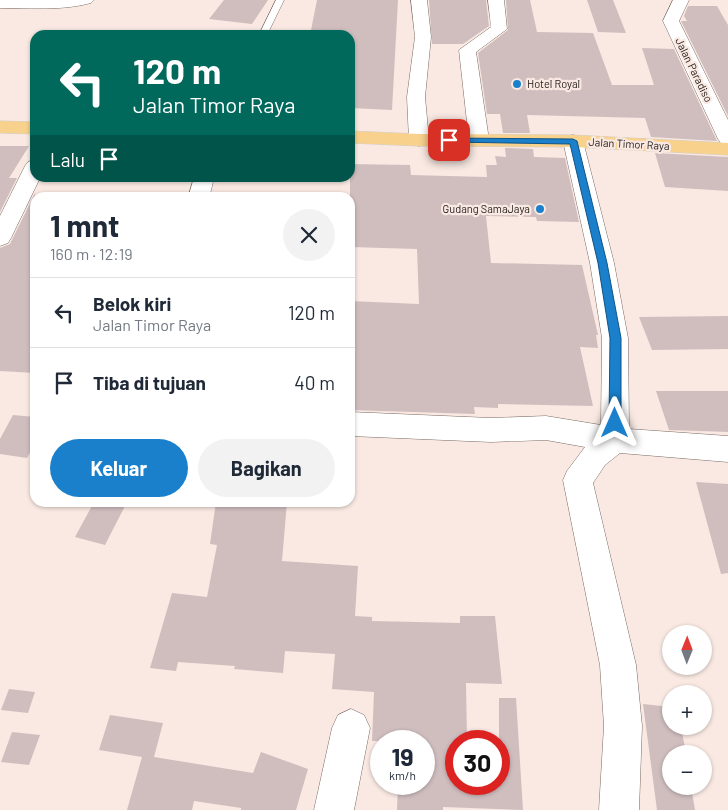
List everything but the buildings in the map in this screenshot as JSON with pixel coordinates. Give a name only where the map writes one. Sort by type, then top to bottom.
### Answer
[{"type":"highway","points":[[0,127],[30,128]]},
{"type":"highway","name":"Jalan Timor Raya","points":[[355,137],[419,140],[573,141],[728,149]]},
{"type":"street","points":[[0,3],[62,3],[86,0]]},
{"type":"street","points":[[419,140],[416,97],[423,37],[420,0]]},
{"type":"street","points":[[479,140],[467,50],[499,29],[496,0]]},
{"type":"street","name":"Jalan Paradiso","points":[[681,0],[671,21],[728,139]]},
{"type":"street","points":[[573,141],[602,263],[616,338],[615,440]]},
{"type":"street","points":[[0,238],[30,176]]},
{"type":"street","points":[[355,424],[491,430],[546,428],[615,440],[728,449]]},
{"type":"street","points":[[615,440],[595,456],[578,480],[618,665],[623,726],[619,810]]},
{"type":"street","points":[[334,810],[351,728]]},
{"type":"lane","points":[[265,30],[280,0]]},
{"type":"place","name":"Hotel Royal","points":[[517,84]]},
{"type":"place","name":"Gudang SamaJaya","points":[[540,209]]},
{"type":"route","points":[[449,140],[573,141],[593,220],[616,338],[615,423]]}]
